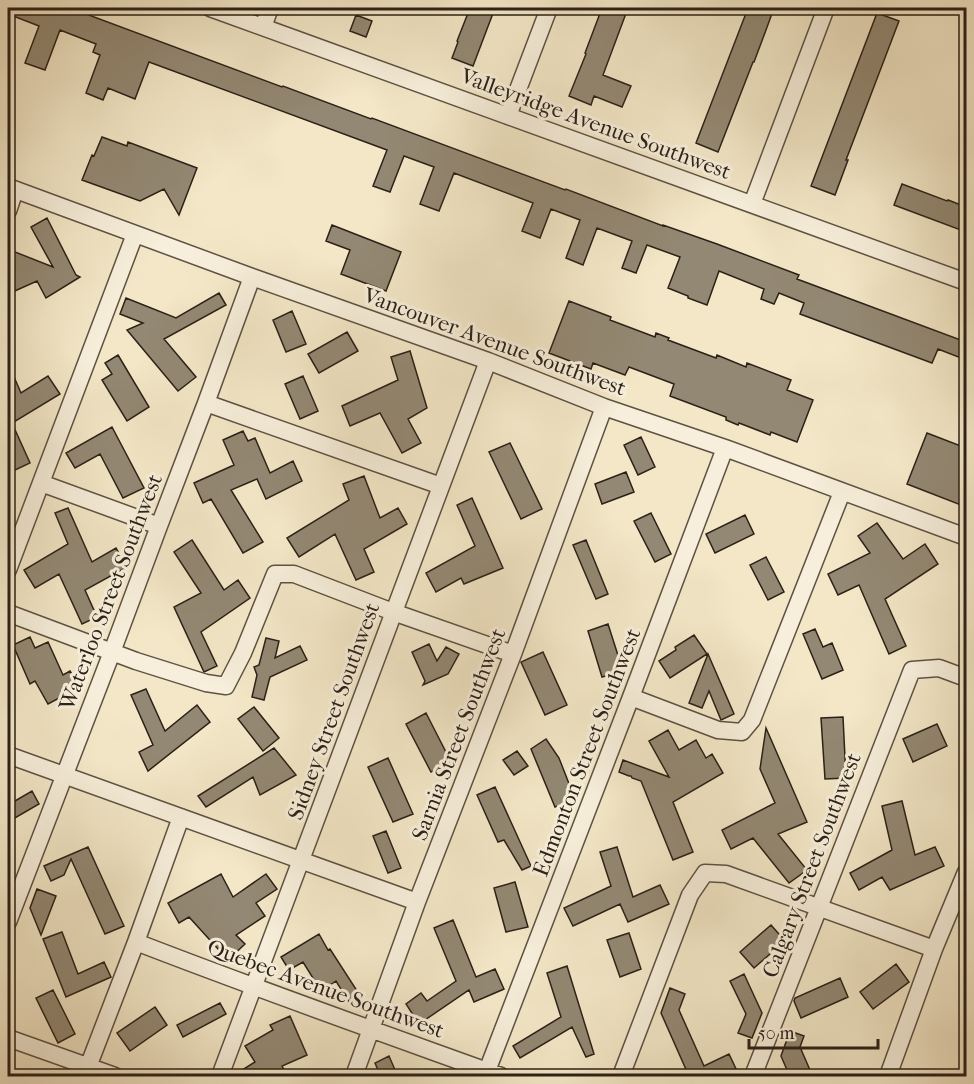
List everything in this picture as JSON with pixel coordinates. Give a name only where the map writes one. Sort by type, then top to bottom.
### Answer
[{"type":"street","name":"Valleyridge Avenue Southwest","points":[[210,8],[966,282]]},
{"type":"street","points":[[263,27],[270,8]]},
{"type":"street","points":[[508,116],[549,8]]},
{"type":"street","points":[[752,204],[826,8]]},
{"type":"street","points":[[8,211],[11,188]]},
{"type":"street","name":"Vancouver Avenue Southwest","points":[[11,188],[488,361],[604,407],[725,448],[966,537]]},
{"type":"street","points":[[8,570],[135,234]]},
{"type":"street","name":"Waterloo Street Southwest","points":[[8,922],[12,896],[65,775],[252,277]]},
{"type":"street","name":"Sidney Street Southwest","points":[[220,1077],[488,361]]},
{"type":"street","points":[[206,403],[441,486]]},
{"type":"street","name":"Sarnia Street Southwest","points":[[354,1077],[417,902],[513,654],[604,407]]},
{"type":"street","name":"Edmonton Street Southwest","points":[[494,1074],[631,697],[725,448]]},
{"type":"street","points":[[41,483],[159,526]]},
{"type":"street","points":[[631,697],[718,730],[742,732],[752,720],[842,492]]},
{"type":"street","points":[[8,613],[112,652],[206,683],[226,686],[243,653],[275,574],[294,574],[513,654]]},
{"type":"street","name":"Calgary Street Southwest","points":[[753,1077],[912,670],[939,668],[966,678]]},
{"type":"street","points":[[8,755],[417,902]]},
{"type":"street","points":[[88,1067],[181,817]]},
{"type":"street","points":[[888,1077],[934,949],[966,872]]},
{"type":"street","points":[[621,1077],[690,895],[705,873],[726,874],[934,949]]},
{"type":"street","name":"Quebec Avenue Southwest","points":[[136,942],[494,1074]]},
{"type":"street","points":[[8,1038],[115,1077]]},
{"type":"building","points":[[8,8],[70,8],[717,244],[799,275],[797,279],[966,342],[966,360],[938,349],[932,363],[800,314],[804,303],[779,293],[774,304],[761,299],[764,289],[719,271],[707,305],[668,288],[680,257],[647,245],[636,273],[622,268],[632,241],[597,228],[583,265],[566,258],[580,220],[551,209],[540,238],[522,231],[533,203],[454,173],[439,211],[420,204],[434,167],[404,156],[390,192],[373,186],[387,150],[149,62],[135,99],[108,88],[103,100],[86,93],[100,55],[93,52],[96,44],[60,30],[45,70],[25,63],[39,26],[8,14]]},
{"type":"building","points":[[470,8],[495,8],[473,66],[452,58]]},
{"type":"building","points":[[602,8],[628,8],[603,75],[631,86],[622,107],[594,96],[591,105],[569,96]]},
{"type":"building","points":[[748,8],[774,8],[718,152],[696,143]]},
{"type":"building","points":[[877,13],[899,21],[835,195],[811,186]]},
{"type":"building","points":[[356,15],[372,21],[366,37],[350,31]]},
{"type":"building","points":[[102,137],[127,146],[128,142],[197,168],[179,215],[164,189],[140,201],[82,180]]},
{"type":"building","points":[[902,184],[966,207],[966,232],[894,205]]},
{"type":"building","points":[[47,218],[76,275],[80,277],[46,298],[37,281],[8,294],[10,250],[53,267],[31,227]]},
{"type":"building","points":[[332,225],[401,252],[386,291],[341,274],[350,250],[326,241]]},
{"type":"building","points":[[219,293],[226,305],[164,339],[196,377],[178,391],[127,330],[143,323],[120,314],[126,298],[176,318]]},
{"type":"building","points":[[569,301],[655,337],[656,333],[669,338],[668,340],[716,358],[717,355],[746,367],[747,363],[791,380],[787,390],[813,400],[797,442],[771,432],[770,435],[739,423],[738,425],[726,420],[726,417],[670,396],[674,384],[629,367],[625,375],[593,363],[591,369],[549,353]]},
{"type":"building","points":[[292,311],[306,344],[286,352],[273,320]]},
{"type":"building","points":[[347,332],[358,351],[319,373],[308,354]]},
{"type":"building","points":[[410,351],[427,408],[408,419],[421,443],[402,453],[380,413],[350,426],[342,406],[398,380],[391,357]]},
{"type":"building","points":[[118,355],[149,407],[127,421],[102,380],[112,374],[105,363]]},
{"type":"building","points":[[8,363],[21,393],[48,376],[60,394],[12,423],[30,463],[11,472],[8,464]]},
{"type":"building","points":[[303,376],[318,411],[300,419],[285,384]]},
{"type":"building","points":[[112,427],[144,488],[123,498],[100,454],[75,468],[66,453]]},
{"type":"building","points":[[243,431],[248,441],[255,438],[270,473],[293,461],[302,481],[266,499],[257,479],[231,490],[263,542],[243,553],[211,499],[203,503],[194,483],[234,465],[223,440]]},
{"type":"building","points":[[927,433],[966,448],[966,507],[907,484]]},
{"type":"building","points":[[641,437],[655,467],[638,475],[624,445]]},
{"type":"building","points":[[510,443],[542,509],[521,519],[489,452]]},
{"type":"building","points":[[626,472],[634,492],[602,504],[595,484]]},
{"type":"building","points":[[364,476],[380,518],[398,508],[407,524],[364,549],[374,572],[356,580],[335,534],[299,557],[287,538],[349,500],[343,484]]},
{"type":"building","points":[[472,498],[503,568],[464,584],[461,578],[436,592],[426,573],[475,546],[457,505]]},
{"type":"building","points":[[68,508],[92,562],[116,548],[127,567],[85,590],[97,617],[82,624],[59,574],[35,588],[24,570],[68,544],[55,513]]},
{"type":"building","points":[[651,513],[671,554],[655,562],[634,521]]},
{"type":"building","points":[[745,515],[754,534],[715,553],[706,534]]},
{"type":"building","points":[[877,523],[903,559],[925,544],[938,564],[885,599],[906,646],[889,654],[859,585],[838,595],[828,574],[870,553],[858,536]]},
{"type":"building","points":[[192,540],[224,590],[238,580],[250,598],[201,632],[217,666],[204,672],[174,607],[201,593],[174,552]]},
{"type":"building","points":[[586,540],[608,594],[596,599],[573,545]]},
{"type":"building","points":[[766,557],[784,592],[768,600],[750,565]]},
{"type":"building","points":[[608,624],[623,671],[602,677],[588,631]]},
{"type":"building","points":[[815,629],[823,647],[832,643],[843,670],[822,679],[803,634]]},
{"type":"building","points":[[694,635],[707,654],[670,678],[659,661]]},
{"type":"building","points":[[30,637],[35,648],[48,642],[63,675],[70,671],[80,687],[48,704],[35,681],[30,684],[13,645]]},
{"type":"building","points":[[266,638],[279,641],[275,658],[300,646],[307,660],[270,677],[264,700],[252,697],[257,675],[254,667],[259,665]]},
{"type":"building","points":[[429,644],[437,661],[446,647],[459,654],[448,674],[423,685],[425,681],[412,652]]},
{"type":"building","points":[[543,652],[567,705],[545,715],[521,662]]},
{"type":"building","points":[[708,654],[734,714],[721,720],[709,691],[702,708],[689,703]]},
{"type":"building","points":[[146,689],[165,731],[197,705],[210,722],[148,771],[139,752],[153,745],[131,695]]},
{"type":"building","points":[[254,707],[279,738],[263,751],[238,719]]},
{"type":"building","points":[[426,713],[451,762],[431,772],[406,724]]},
{"type":"building","points":[[843,717],[846,778],[825,779],[821,718]]},
{"type":"building","points":[[937,724],[947,746],[913,762],[903,739]]},
{"type":"building","points":[[766,728],[807,822],[778,834],[807,870],[789,883],[753,838],[731,849],[722,830],[775,803],[760,769]]},
{"type":"building","points":[[668,730],[679,750],[696,740],[706,758],[712,754],[723,773],[673,802],[693,852],[673,860],[641,781],[619,772],[623,760],[669,777],[649,741]]},
{"type":"building","points":[[546,739],[559,758],[575,799],[555,807],[531,749]]},
{"type":"building","points":[[274,748],[296,775],[260,795],[253,777],[206,807],[198,796]]},
{"type":"building","points":[[517,751],[528,766],[514,775],[503,760]]},
{"type":"building","points":[[388,758],[413,814],[393,822],[368,767]]},
{"type":"building","points":[[495,787],[531,866],[522,870],[504,840],[498,842],[477,795]]},
{"type":"building","points":[[32,791],[39,804],[8,822],[8,805]]},
{"type":"building","points":[[902,801],[915,855],[935,847],[944,866],[890,890],[882,877],[859,890],[850,873],[892,850],[882,806]]},
{"type":"building","points":[[386,831],[401,868],[388,873],[373,836]]},
{"type":"building","points":[[88,847],[124,926],[105,934],[71,859],[64,875],[51,881],[44,866]]},
{"type":"building","points":[[617,847],[633,897],[660,885],[669,904],[628,922],[620,904],[573,926],[564,908],[611,886],[600,852]]},
{"type":"building","points":[[221,874],[233,897],[266,874],[277,889],[256,903],[265,916],[236,935],[245,944],[228,960],[189,917],[179,923],[168,903]]},
{"type":"building","points":[[515,882],[528,927],[506,932],[494,888]]},
{"type":"building","points":[[37,889],[56,896],[41,935],[30,908]]},
{"type":"building","points":[[453,920],[476,977],[495,969],[504,989],[474,1002],[469,990],[419,1024],[406,1004],[421,993],[427,1001],[456,981],[434,928]]},
{"type":"building","points":[[771,925],[785,941],[754,968],[740,952]]},
{"type":"building","points":[[62,932],[78,974],[104,962],[111,977],[66,997],[43,939]]},
{"type":"building","points":[[629,933],[641,969],[620,977],[607,940]]},
{"type":"building","points":[[319,934],[361,997],[350,1004],[336,981],[321,991],[303,962],[289,970],[281,957]]},
{"type":"building","points":[[896,964],[909,982],[873,1009],[860,992]]},
{"type":"building","points":[[567,966],[594,1054],[586,1057],[572,1027],[520,1058],[513,1046],[561,1017],[547,973]]},
{"type":"building","points":[[744,974],[762,1013],[752,1038],[738,1033],[746,1014],[730,981]]},
{"type":"building","points":[[840,978],[848,997],[801,1018],[794,1001],[795,998]]},
{"type":"building","points":[[670,988],[685,994],[679,1010],[704,1066],[729,1054],[737,1071],[726,1077],[683,1077],[688,1074],[661,1013]]},
{"type":"building","points":[[53,990],[75,1034],[58,1043],[36,998]]},
{"type":"building","points":[[220,1003],[226,1014],[183,1037],[177,1025]]},
{"type":"building","points":[[155,1007],[167,1025],[130,1051],[117,1033]]},
{"type":"building","points":[[290,1016],[307,1055],[282,1066],[288,1077],[231,1077],[255,1062],[245,1046],[273,1030],[270,1025]]},
{"type":"building","points":[[790,1031],[804,1036],[800,1047],[813,1077],[790,1077],[781,1056]]},
{"type":"building","points":[[389,1056],[398,1077],[381,1077],[375,1063]]}]
